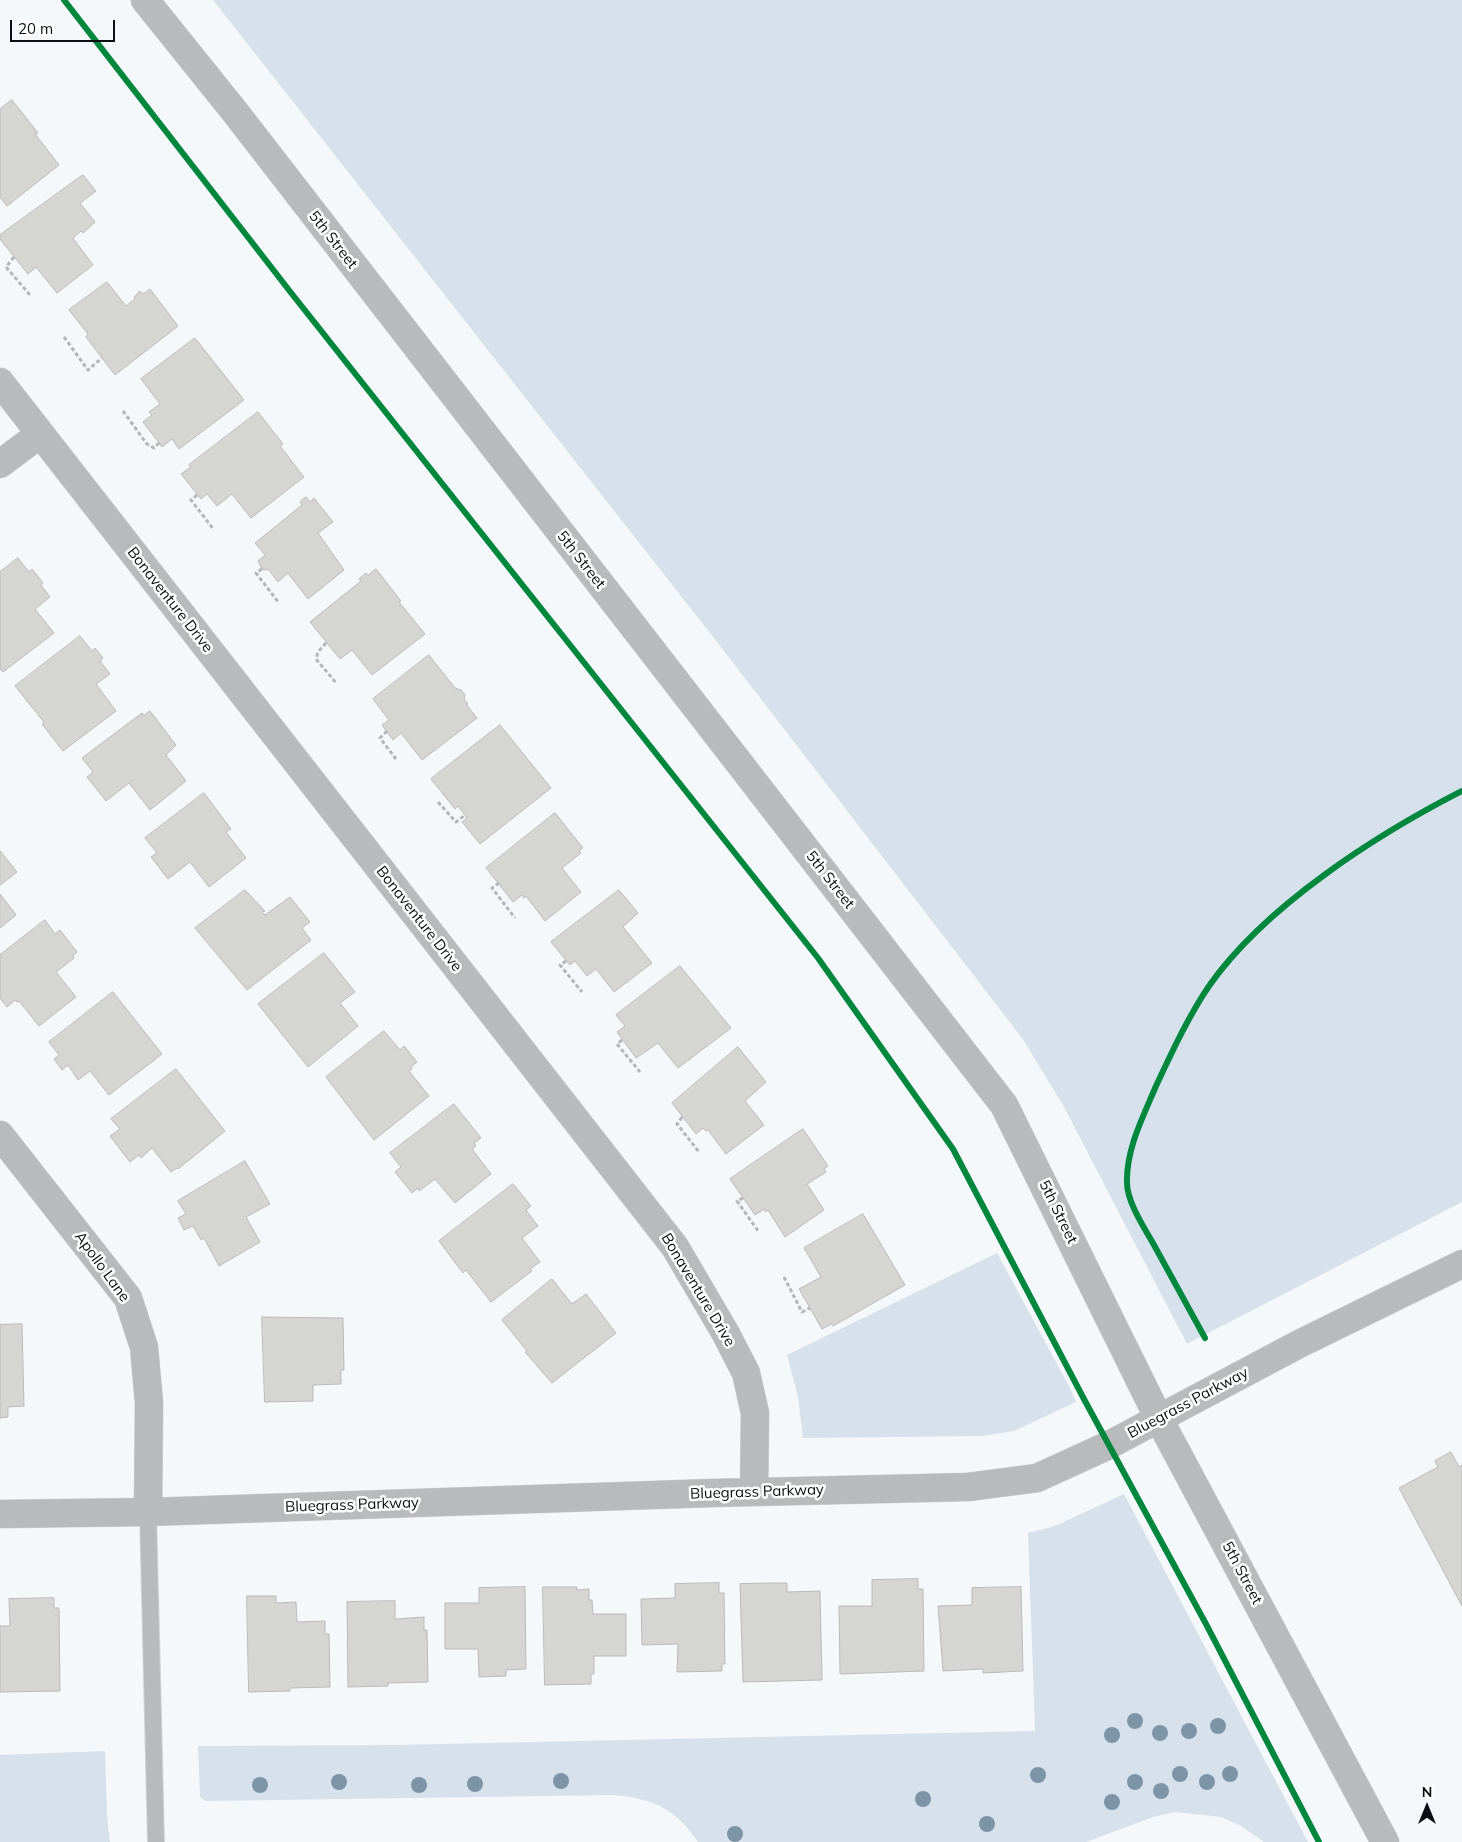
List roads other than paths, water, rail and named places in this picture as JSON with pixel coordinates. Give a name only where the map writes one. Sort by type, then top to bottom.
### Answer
[{"type":"street","name":"5th Street","points":[[145,0],[235,112],[1004,1105],[1159,1419],[1384,1842]]},
{"type":"street","name":"Bonaventure Drive","points":[[0,382],[675,1247],[726,1334],[746,1373],[755,1413],[754,1492]]},
{"type":"street","points":[[0,464],[40,434]]},
{"type":"street","name":"Apollo Lane","points":[[0,1135],[128,1298],[144,1347],[145,1356],[149,1404],[148,1512]]},
{"type":"street","name":"Bluegrass Parkway","points":[[0,1514],[148,1512],[754,1492],[968,1487],[1037,1478],[1159,1419],[1299,1344],[1462,1264]]},
{"type":"lane","points":[[148,1512],[156,1842]]}]
